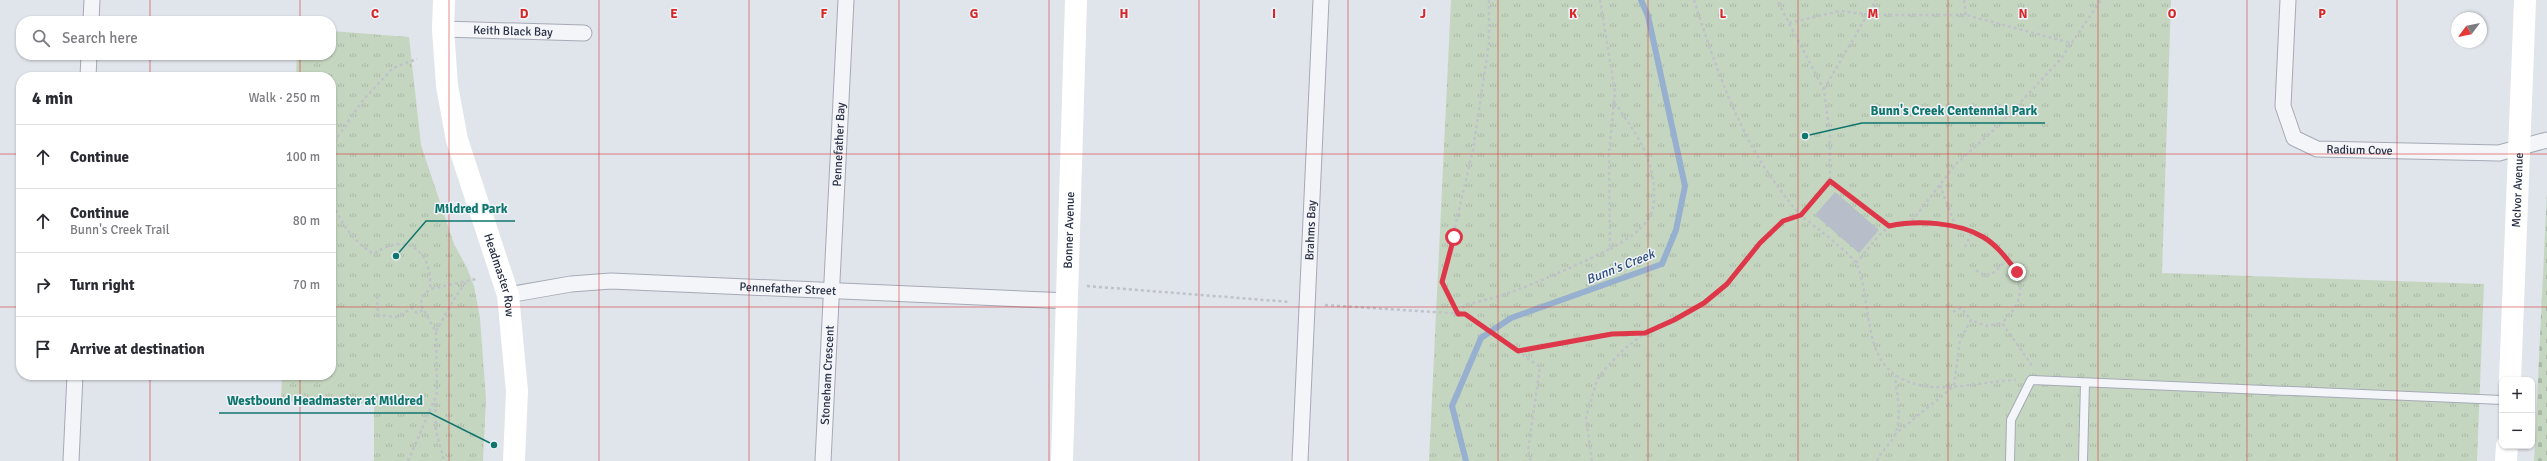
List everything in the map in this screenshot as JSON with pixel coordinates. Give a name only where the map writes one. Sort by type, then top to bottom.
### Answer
[{"type":"street","points":[[91,16],[92,0]]},
{"type":"street","name":"Headmaster Row","points":[[444,0],[443,29],[447,86],[457,140],[508,295],[517,391],[514,461]]},
{"type":"street","name":"Pennefather Bay","points":[[831,289],[846,0]]},
{"type":"street","name":"Bonner Avenue","points":[[1062,461],[1069,293],[1076,0]]},
{"type":"street","name":"Brahms Bay","points":[[1300,461],[1321,0]]},
{"type":"street","name":"Radium Cove","points":[[2288,0],[2283,106],[2294,138],[2317,149],[2494,153],[2547,140]]},
{"type":"street","name":"McIvor Avenue","points":[[2510,377],[2526,0]]},
{"type":"street","name":"Keith Black Bay","points":[[443,29],[584,33]]},
{"type":"street","points":[[88,72],[89,60]]},
{"type":"street","name":"Pennefather Street","points":[[508,295],[534,289],[611,282],[831,289],[1069,293]]},
{"type":"street","name":"Stoneham Crescent","points":[[824,461],[831,289]]},
{"type":"street","points":[[71,461],[75,380]]},
{"type":"street","points":[[2506,461],[2507,449]]},
{"type":"lane","points":[[2010,461],[2011,420],[2031,380],[2499,400]]},
{"type":"lane","points":[[2083,461],[2085,383]]},
{"type":"path","points":[[1458,314],[1442,282],[1473,150],[1489,43],[1489,0]]},
{"type":"path","points":[[1600,0],[1615,92],[1609,154],[1610,249]]},
{"type":"path","points":[[1694,0],[1708,46],[1738,118],[1775,184],[1801,215],[1856,263],[1875,346],[1895,375],[1910,383],[1929,387],[1954,386],[1984,381],[2031,380],[2031,364],[2002,323]]},
{"type":"path","points":[[1592,461],[1586,418],[1597,380],[1624,349],[1645,333],[1704,303],[1727,284],[1760,243],[1783,221],[1801,215],[1830,181],[1830,136],[1824,90],[1777,0]]},
{"type":"path","points":[[1824,90],[1876,0]]},
{"type":"path","points":[[1964,0],[1966,15]]},
{"type":"path","points":[[1912,222],[1955,165],[2000,124],[2060,60],[2101,0]]},
{"type":"path","points":[[1789,23],[1840,11],[1868,14],[1966,15],[2071,43]]},
{"type":"path","points":[[336,140],[363,100],[393,68],[417,59]]},
{"type":"path","points":[[1458,314],[1466,304],[1481,302],[1565,270],[1610,249],[1636,231],[1650,215],[1654,200],[1654,178],[1648,155],[1614,102]]},
{"type":"path","points":[[1830,181],[1889,226]]},
{"type":"path","points":[[1940,184],[1956,228]]},
{"type":"path","points":[[336,211],[340,221],[359,245],[374,254],[385,246],[401,242],[415,248],[428,262],[431,275],[430,289]]},
{"type":"path","points":[[1856,263],[1889,226],[1912,222],[1956,228],[1972,233],[1989,241],[2017,272],[2021,292],[2016,305],[2002,323],[1986,326],[1971,320],[1961,308],[1953,312]]},
{"type":"path","points":[[1965,247],[1972,233]]},
{"type":"path","points":[[1976,270],[1984,275],[1992,274],[2007,260]]},
{"type":"path","points":[[408,461],[437,394],[436,332],[421,305],[422,297],[430,289],[476,279]]},
{"type":"path","points":[[436,332],[456,296],[468,281]]},
{"type":"path","points":[[1069,293],[1307,303],[1465,314],[1540,367],[1528,451],[1531,461]]},
{"type":"path","points":[[378,296],[378,315],[397,317],[412,308],[417,313],[423,310]]},
{"type":"path","points":[[1877,461],[1880,453],[1894,435],[1954,386],[1960,340],[1971,320]]},
{"type":"path","points":[[1518,351],[1612,334],[1645,333]]},
{"type":"path","points":[[1894,435],[1899,409],[1895,375]]},
{"type":"path","points":[[435,401],[436,432],[444,461]]},
{"type":"green space","points":[[1451,0],[2171,0],[2162,273],[2484,284],[2477,461],[1429,461]]},
{"type":"green space","points":[[336,31],[409,37],[421,145],[454,244],[467,268],[474,286],[480,318],[486,399],[483,461],[374,461],[374,404],[281,401],[282,380],[336,380],[336,72],[296,72],[297,60],[336,60]]},
{"type":"green space","points":[[2547,192],[2547,461],[2534,461]]},
{"type":"building","points":[[1835,192],[1879,230],[1859,253],[1815,215]]},
{"type":"waterway","name":"Bunn's Creek","points":[[1466,461],[1452,406],[1481,338],[1511,318],[1662,264],[1676,230],[1685,186],[1648,16],[1641,0]]},
{"type":"place","name":"Bunn's Creek Centennial Park","points":[[1805,136]]},
{"type":"place","name":"Mildred Park","points":[[396,256]]},
{"type":"place","name":"Westbound Headmaster at Mildred","points":[[494,445]]},
{"type":"route","points":[[1454,237],[1442,282],[1458,314],[1465,314],[1518,351],[1612,334],[1645,333],[1674,320],[1704,303],[1727,284],[1760,243],[1783,221],[1801,215],[1830,181],[1889,226],[1912,222],[1936,224],[1982,236],[2000,251],[2017,272]]}]
